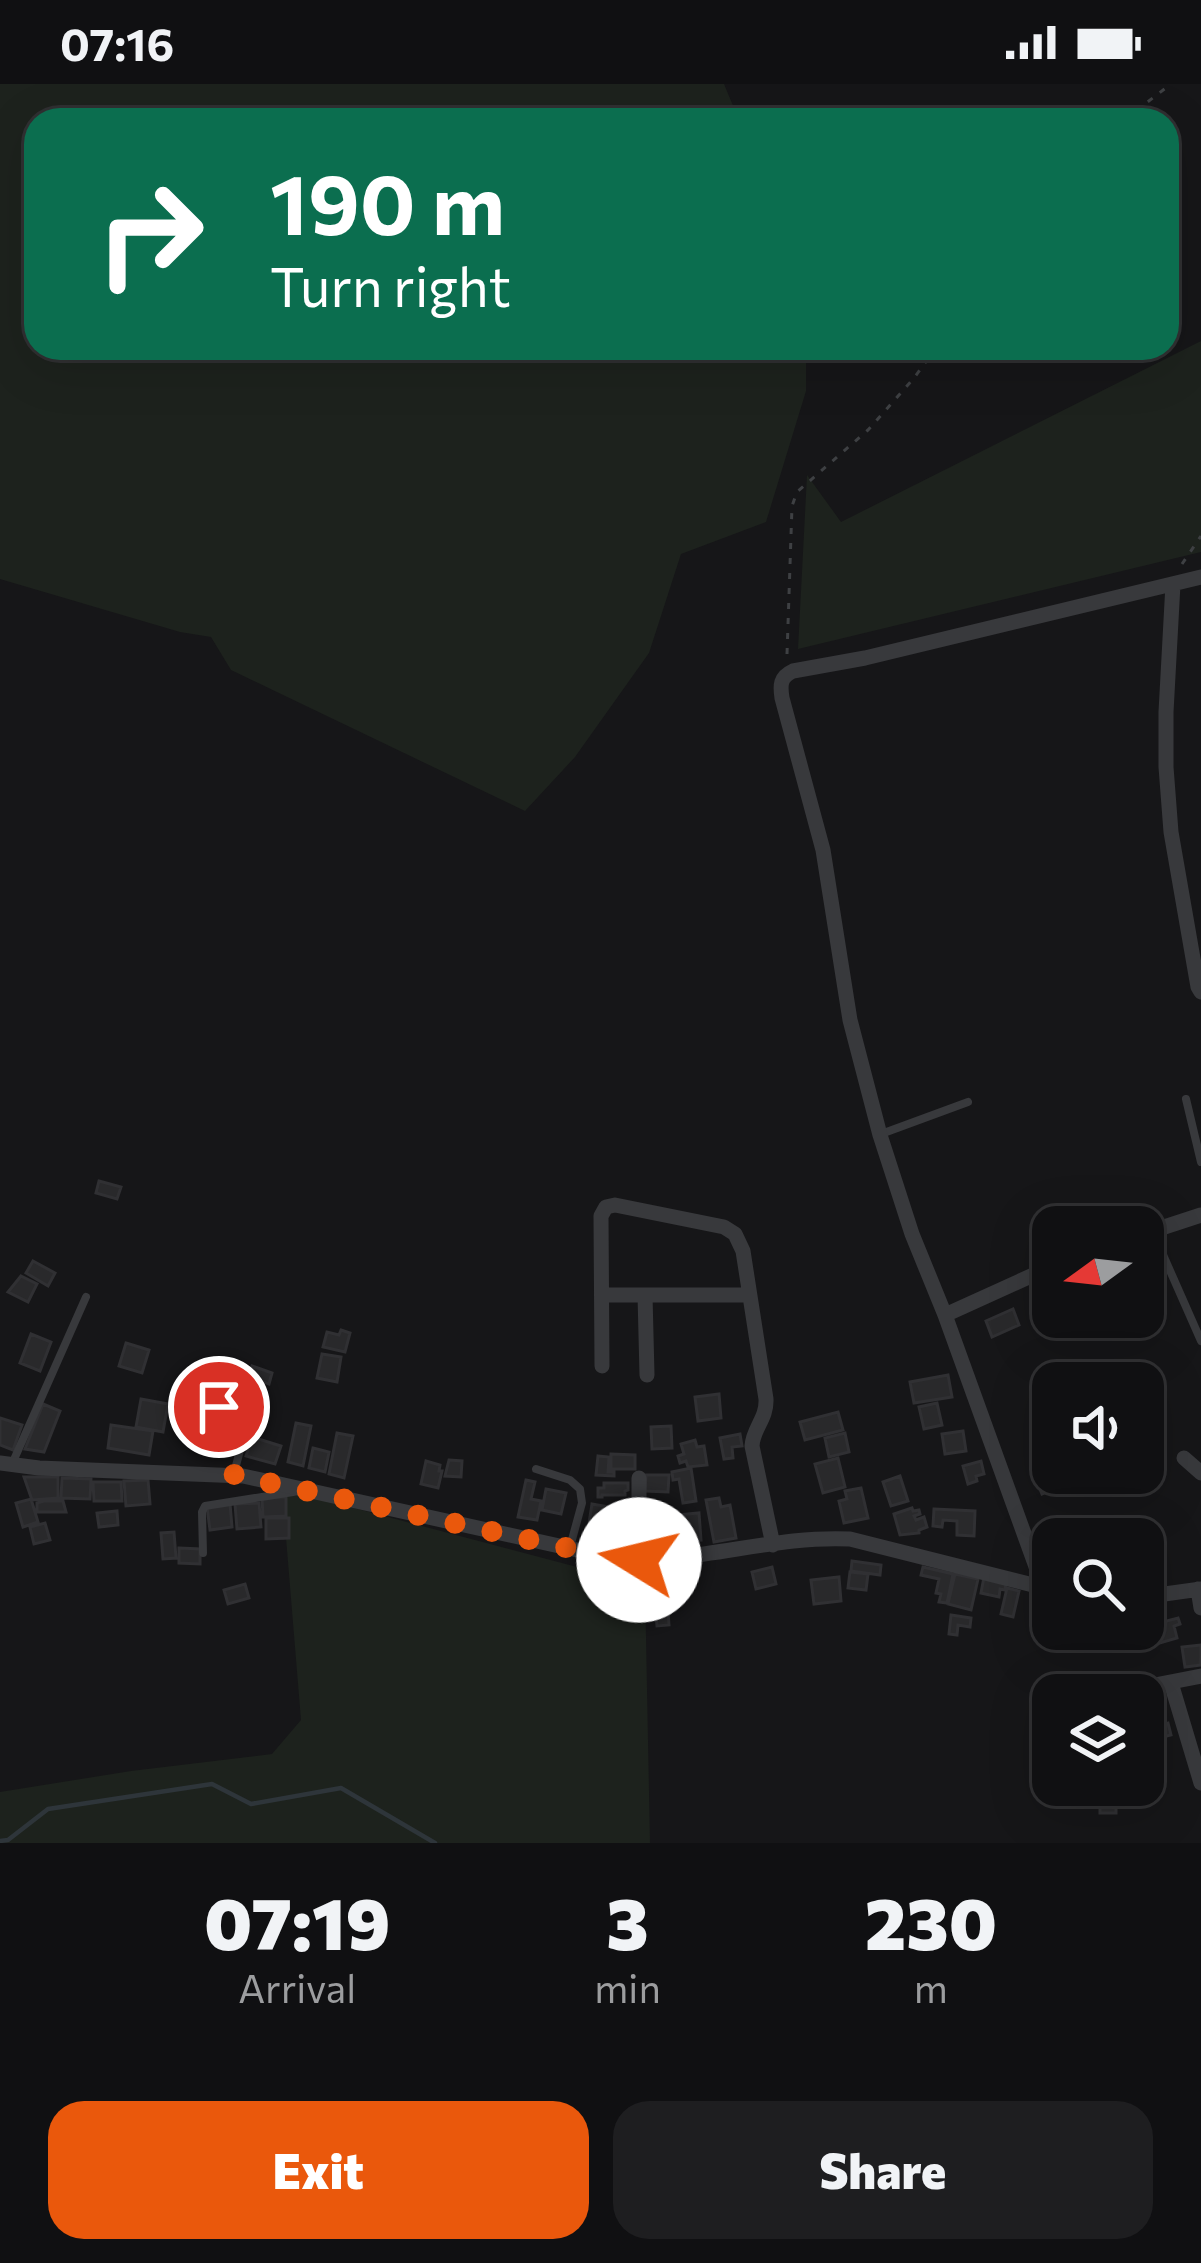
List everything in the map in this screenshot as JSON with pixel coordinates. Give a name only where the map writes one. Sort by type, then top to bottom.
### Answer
[{"type":"street","points":[[1032,1546],[912,1234],[880,1135],[850,1020],[824,850],[781,684],[787,674],[1201,577]]},
{"type":"street","points":[[1173,584],[1166,712],[1168,807],[1201,992]]},
{"type":"street","points":[[602,1366],[602,1216],[606,1207],[615,1205],[730,1230],[741,1245],[767,1407],[752,1446],[773,1545]]},
{"type":"street","points":[[1164,1227],[1201,1215]]},
{"type":"street","points":[[945,1315],[1032,1276]]},
{"type":"street","points":[[602,1294],[748,1295]]},
{"type":"street","points":[[645,1295],[646,1375]]},
{"type":"street","points":[[1184,1458],[1201,1473]]},
{"type":"street","points":[[6,1464],[234,1475],[618,1559],[697,1556],[850,1539],[1032,1584]]},
{"type":"street","points":[[639,1478],[639,1560]]},
{"type":"street","points":[[1164,1594],[1199,1589],[1201,1608]]},
{"type":"street","points":[[1164,1684],[1201,1676]]},
{"type":"street","points":[[1171,1683],[1201,1783]]},
{"type":"lane","points":[[1186,1099],[1201,1162]]},
{"type":"lane","points":[[880,1135],[968,1102]]},
{"type":"lane","points":[[1164,1265],[1201,1341]]},
{"type":"lane","points":[[6,1464],[86,1297]]},
{"type":"lane","points":[[219,1407],[242,1437],[234,1475]]},
{"type":"lane","points":[[536,1469],[570,1480],[580,1490],[582,1503],[570,1548]]},
{"type":"lane","points":[[203,1553],[205,1507],[306,1490]]},
{"type":"path","points":[[1140,108],[1171,84]]},
{"type":"path","points":[[787,674],[792,506],[797,492],[868,430],[927,360]]},
{"type":"path","points":[[1173,584],[1201,536]]},
{"type":"shaded area","points":[[0,84],[724,84],[734,108],[24,108],[24,360],[806,360],[806,391],[766,522],[681,554],[649,653],[575,757],[525,811],[231,670],[211,637],[0,579]]},
{"type":"shaded area","points":[[1201,341],[1201,552],[798,649],[807,475],[841,522],[1163,360],[1179,360],[1179,352]]},
{"type":"shaded area","points":[[282,1489],[645,1585],[650,1843],[0,1843],[0,1792],[272,1754],[301,1720]]},
{"type":"building","points":[[99,1181],[121,1187],[117,1199],[96,1193]]},
{"type":"building","points":[[33,1261],[55,1273],[48,1286],[26,1273]]},
{"type":"building","points":[[21,1276],[37,1284],[28,1302],[8,1292]]},
{"type":"building","points":[[1013,1309],[1019,1325],[992,1337],[986,1321]]},
{"type":"building","points":[[341,1330],[350,1333],[345,1352],[323,1347],[327,1332],[339,1335]]},
{"type":"building","points":[[31,1334],[51,1342],[40,1371],[20,1363]]},
{"type":"building","points":[[126,1343],[149,1350],[142,1373],[119,1366]]},
{"type":"building","points":[[322,1354],[341,1357],[337,1382],[317,1378]]},
{"type":"building","points":[[252,1366],[272,1373],[269,1384],[249,1377]]},
{"type":"building","points":[[948,1375],[952,1397],[914,1403],[910,1382]]},
{"type":"building","points":[[208,1377],[221,1382],[216,1405],[200,1399]]},
{"type":"building","points":[[238,1390],[263,1399],[256,1420],[230,1411]]},
{"type":"building","points":[[719,1394],[721,1418],[698,1421],[695,1397]]},
{"type":"building","points":[[141,1399],[168,1404],[163,1432],[136,1427]]},
{"type":"building","points":[[937,1403],[942,1425],[924,1429],[919,1407]]},
{"type":"building","points":[[43,1404],[60,1411],[44,1452],[25,1449]]},
{"type":"building","points":[[838,1412],[843,1430],[805,1440],[800,1422]]},
{"type":"building","points":[[0,1418],[22,1425],[13,1450],[0,1445]]},
{"type":"building","points":[[296,1423],[311,1426],[303,1466],[288,1462]]},
{"type":"building","points":[[111,1425],[153,1431],[149,1455],[108,1448]]},
{"type":"building","points":[[671,1426],[672,1448],[652,1449],[651,1427]]},
{"type":"building","points":[[963,1431],[966,1451],[945,1454],[942,1434]]},
{"type":"building","points":[[337,1433],[353,1436],[344,1478],[329,1474]]},
{"type":"building","points":[[845,1433],[849,1452],[829,1457],[825,1438]]},
{"type":"building","points":[[740,1434],[742,1446],[732,1447],[733,1458],[724,1459],[720,1438]]},
{"type":"building","points":[[252,1437],[281,1446],[275,1464],[246,1456]]},
{"type":"building","points":[[695,1440],[697,1447],[704,1446],[707,1465],[688,1467],[686,1461],[680,1463],[681,1444]]},
{"type":"building","points":[[313,1448],[329,1452],[325,1472],[309,1468]]},
{"type":"building","points":[[611,1454],[635,1455],[635,1469],[611,1469]]},
{"type":"building","points":[[598,1456],[609,1457],[608,1472],[614,1476],[596,1475]]},
{"type":"building","points":[[838,1458],[845,1487],[823,1493],[815,1464]]},
{"type":"building","points":[[449,1460],[462,1461],[461,1477],[445,1476]]},
{"type":"building","points":[[426,1461],[440,1465],[438,1488],[421,1484]]},
{"type":"building","points":[[981,1461],[984,1474],[968,1484],[963,1466]]},
{"type":"building","points":[[691,1468],[696,1501],[683,1503],[679,1479],[673,1480],[672,1472]]},
{"type":"building","points":[[646,1475],[669,1475],[668,1492],[645,1491]]},
{"type":"building","points":[[900,1476],[908,1501],[891,1506],[883,1482]]},
{"type":"building","points":[[24,1477],[58,1477],[58,1498],[32,1500]]},
{"type":"building","points":[[62,1478],[91,1479],[90,1499],[61,1498]]},
{"type":"building","points":[[148,1480],[150,1504],[126,1506],[124,1481]]},
{"type":"building","points":[[526,1480],[535,1482],[531,1499],[541,1501],[537,1520],[518,1517]]},
{"type":"building","points":[[93,1482],[121,1482],[122,1501],[94,1501]]},
{"type":"building","points":[[604,1483],[628,1483],[628,1490],[625,1495],[598,1497]]},
{"type":"building","points":[[861,1488],[868,1518],[844,1523],[839,1501],[847,1499],[845,1491]]},
{"type":"building","points":[[546,1489],[566,1493],[561,1514],[542,1510]]},
{"type":"building","points":[[262,1497],[286,1497],[286,1516],[263,1517]]},
{"type":"building","points":[[719,1498],[721,1507],[730,1505],[736,1538],[714,1542],[706,1500]]},
{"type":"building","points":[[31,1499],[38,1522],[23,1527],[16,1503]]},
{"type":"building","points":[[63,1501],[66,1512],[37,1512],[37,1503]]},
{"type":"building","points":[[259,1503],[261,1527],[237,1529],[235,1504]]},
{"type":"building","points":[[230,1504],[232,1527],[210,1530],[207,1507]]},
{"type":"building","points":[[592,1504],[632,1511],[630,1523],[606,1519],[603,1538],[587,1536]]},
{"type":"building","points":[[934,1509],[975,1511],[974,1536],[957,1535],[957,1521],[943,1520],[942,1527],[933,1526]]},
{"type":"building","points":[[919,1510],[916,1520],[924,1517],[927,1527],[900,1535],[894,1514]]},
{"type":"building","points":[[117,1511],[118,1525],[99,1527],[97,1513]]},
{"type":"building","points":[[656,1513],[675,1514],[673,1546],[655,1545]]},
{"type":"building","points":[[699,1513],[701,1540],[687,1541],[686,1528],[678,1529],[676,1515]]},
{"type":"building","points":[[266,1518],[289,1518],[289,1538],[266,1539]]},
{"type":"building","points":[[45,1523],[50,1540],[34,1544],[30,1527]]},
{"type":"building","points":[[174,1532],[176,1558],[163,1559],[161,1533]]},
{"type":"building","points":[[179,1548],[200,1549],[200,1564],[179,1563]]},
{"type":"building","points":[[852,1561],[881,1565],[880,1575],[851,1571]]},
{"type":"building","points":[[772,1567],[776,1584],[756,1589],[752,1572]]},
{"type":"building","points":[[923,1567],[953,1574],[947,1603],[939,1602],[941,1594],[936,1593],[939,1579],[921,1575]]},
{"type":"building","points":[[850,1572],[868,1574],[866,1590],[848,1588]]},
{"type":"building","points":[[955,1574],[978,1579],[971,1610],[948,1604]]},
{"type":"building","points":[[839,1577],[841,1601],[814,1604],[811,1580]]},
{"type":"building","points":[[984,1577],[1006,1581],[999,1597],[981,1593]]},
{"type":"building","points":[[245,1584],[249,1598],[228,1604],[224,1590]]},
{"type":"building","points":[[1007,1588],[1019,1591],[1013,1617],[1001,1614]]},
{"type":"building","points":[[667,1597],[669,1625],[657,1626],[650,1599]]},
{"type":"building","points":[[951,1615],[971,1618],[970,1627],[958,1625],[957,1635],[949,1634]]},
{"type":"building","points":[[1178,1618],[1177,1638],[1164,1642],[1164,1622]]},
{"type":"building","points":[[1201,1645],[1201,1665],[1185,1667],[1182,1647]]},
{"type":"building","points":[[1100,1806],[1116,1806],[1116,1813],[1100,1813]]},
{"type":"waterway","points":[[0,1841],[8,1840],[48,1809],[212,1784],[251,1804],[341,1788],[435,1843]]},
{"type":"route","points":[[219,1407],[241,1431],[234,1475],[639,1560]]}]
